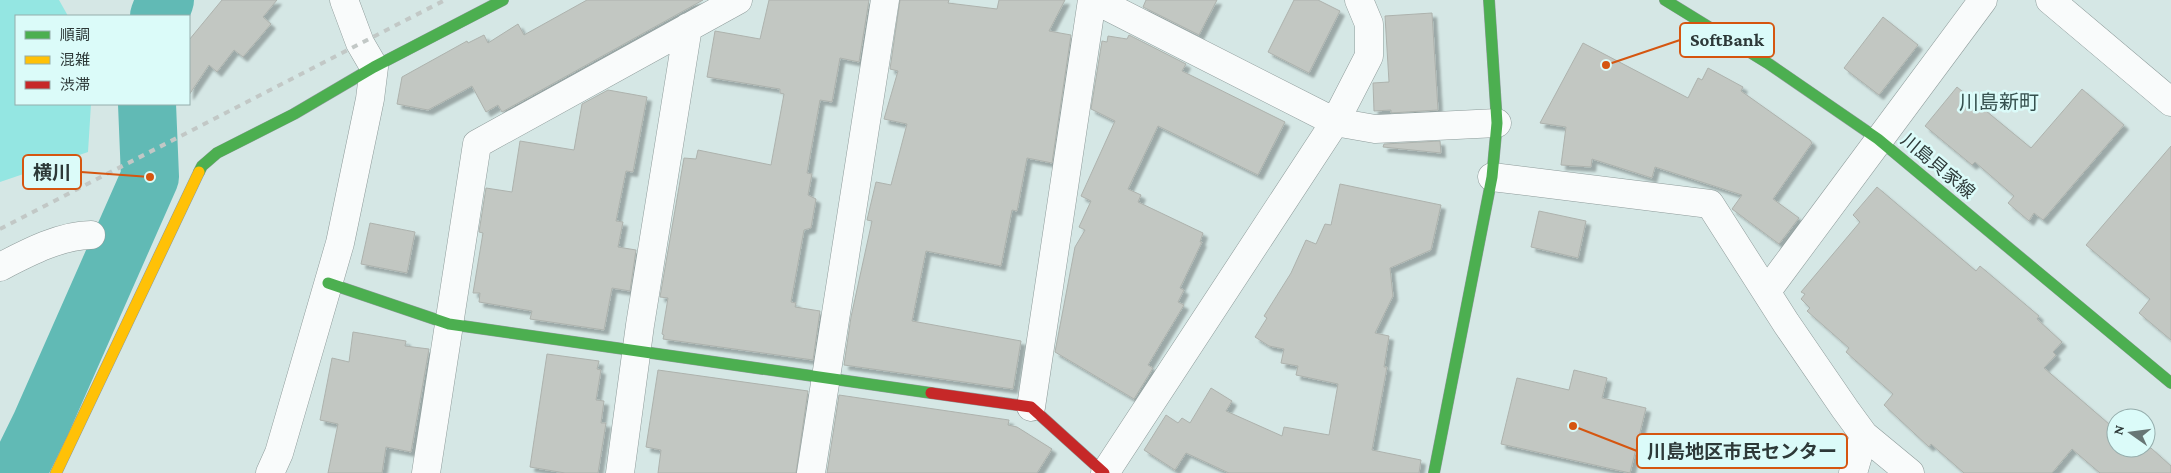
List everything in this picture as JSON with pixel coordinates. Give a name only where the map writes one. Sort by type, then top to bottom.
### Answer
[{"type":"street","points":[[270,473],[279,453],[340,243],[370,99],[374,67],[360,43],[344,0]]},
{"type":"street","points":[[56,473],[202,166],[217,153],[294,114],[374,67],[503,0]]},
{"type":"street","points":[[426,473],[477,144],[738,0]]},
{"type":"street","points":[[811,473],[885,0]]},
{"type":"street","points":[[1031,407],[1094,0],[1335,122],[1375,129],[1497,123]]},
{"type":"street","points":[[328,283],[449,324],[1031,407],[1104,473],[1335,122],[1369,56],[1369,24],[1359,0]]},
{"type":"street","points":[[1434,473],[1492,178],[1497,123],[1489,0]]},
{"type":"street","name":"川島貝家線","points":[[1665,0],[1769,64],[1878,139],[2171,383]]},
{"type":"street","points":[[1767,291],[1983,0]]},
{"type":"street","points":[[2050,0],[2168,94]]},
{"type":"street","points":[[620,473],[638,352],[640,325],[688,27]]},
{"type":"street","points":[[1492,178],[1710,204],[1786,323],[1864,435],[1910,473]]},
{"type":"street","points":[[0,267],[28,253],[80,235],[91,235]]},
{"type":"street","points":[[1853,473],[1864,435]]},
{"type":"shaded area","points":[[0,0],[59,0],[67,15],[15,15],[15,105],[91,105],[88,152],[0,182]]},
{"type":"building","points":[[222,0],[277,0],[263,17],[271,24],[243,57],[234,50],[217,72],[209,65],[190,94],[190,39]]},
{"type":"building","points":[[587,0],[703,0],[502,112],[498,105],[486,112],[472,86],[428,110],[397,104],[402,77],[467,41],[468,43],[484,35],[488,43],[518,24],[524,35]]},
{"type":"building","points":[[769,0],[869,0],[859,62],[840,58],[832,102],[820,100],[807,173],[812,174],[808,195],[816,199],[811,228],[804,230],[791,302],[796,303],[795,307],[820,311],[813,360],[663,339],[664,335],[662,334],[668,298],[660,297],[684,158],[696,159],[698,150],[771,165],[784,94],[780,93],[780,89],[707,77],[715,31],[760,39]]},
{"type":"building","points":[[900,0],[949,0],[948,3],[997,9],[999,0],[1065,0],[1049,31],[1071,35],[1052,163],[1027,158],[1017,211],[1012,210],[1001,266],[926,251],[912,321],[1021,341],[1013,389],[844,365],[851,317],[872,221],[867,220],[876,182],[891,185],[907,124],[884,119],[898,71],[890,69]]},
{"type":"building","points":[[1146,0],[1217,0],[1199,35],[1143,7]]},
{"type":"building","points":[[1294,0],[1318,0],[1340,11],[1309,73],[1268,52]]},
{"type":"building","points":[[1432,13],[1438,110],[1391,113],[1391,110],[1374,111],[1373,83],[1389,82],[1385,16]]},
{"type":"building","points":[[1883,17],[1918,45],[1879,95],[1844,68]]},
{"type":"building","points":[[1129,35],[1186,64],[1182,71],[1285,122],[1258,175],[1158,126],[1128,189],[1141,195],[1138,202],[1203,233],[1200,242],[1202,242],[1180,288],[1184,290],[1178,302],[1184,305],[1148,365],[1153,368],[1134,399],[1055,352],[1075,247],[1085,230],[1079,227],[1091,201],[1081,196],[1115,121],[1091,109],[1102,41],[1107,42],[1108,36],[1127,39]]},
{"type":"building","points":[[1583,43],[1688,98],[1698,78],[1702,80],[1708,68],[1743,87],[1741,91],[1810,140],[1812,143],[1773,199],[1799,218],[1779,244],[1732,209],[1742,195],[1655,167],[1652,178],[1592,159],[1591,167],[1561,165],[1566,127],[1540,123]]},
{"type":"building","points":[[1957,87],[2031,148],[2082,89],[2124,125],[2043,220],[2034,213],[2029,221],[2008,203],[2014,196],[1975,162],[1972,165],[1925,126]]},
{"type":"building","points":[[608,90],[647,97],[633,172],[626,171],[616,221],[623,222],[618,247],[636,250],[630,291],[612,288],[604,330],[530,319],[532,311],[479,302],[480,293],[473,293],[483,233],[479,232],[486,188],[512,192],[520,141],[574,150],[582,104]]},
{"type":"building","points":[[1440,141],[1441,153],[1383,147],[1384,144]]},
{"type":"building","points":[[2171,146],[2171,340],[2139,313],[2150,299],[2086,245]]},
{"type":"building","points":[[1340,184],[1441,205],[1431,250],[1390,268],[1393,296],[1375,333],[1389,336],[1384,367],[1387,367],[1372,450],[1421,460],[1419,473],[1229,473],[1186,453],[1175,470],[1144,450],[1166,415],[1178,423],[1182,418],[1190,423],[1211,388],[1232,401],[1226,411],[1282,436],[1284,427],[1329,435],[1338,384],[1296,375],[1298,366],[1281,363],[1284,349],[1269,346],[1255,337],[1267,318],[1264,316],[1291,273],[1306,240],[1316,244],[1325,224],[1331,225]]},
{"type":"building","points":[[1877,187],[1976,271],[1980,266],[2039,316],[2037,319],[2062,342],[2053,352],[2056,355],[2044,368],[2106,421],[2106,458],[2156,458],[2156,452],[2171,466],[2171,473],[2100,473],[2072,449],[2052,473],[1964,473],[1931,444],[1929,447],[1884,405],[1893,394],[1846,352],[1849,348],[1807,311],[1810,308],[1801,299],[1805,294],[1801,292],[1860,222],[1853,215]]},
{"type":"building","points":[[1539,211],[1586,221],[1578,258],[1531,247]]},
{"type":"building","points":[[370,223],[415,232],[407,273],[361,264]]},
{"type":"building","points":[[353,332],[406,341],[405,346],[429,349],[411,452],[386,447],[382,473],[328,473],[338,424],[320,420],[332,358],[349,362]]},
{"type":"building","points":[[547,354],[599,361],[597,369],[601,370],[596,400],[604,401],[601,423],[606,423],[598,473],[565,473],[530,467]]},
{"type":"building","points":[[658,370],[808,391],[796,473],[658,473],[661,450],[646,447]]},
{"type":"building","points":[[1574,370],[1607,378],[1602,398],[1646,408],[1630,473],[1501,444],[1517,378],[1569,390]]},
{"type":"building","points":[[839,395],[1009,420],[1008,425],[1017,427],[1052,449],[1037,473],[827,473]]},
{"type":"waterway","points":[[159,15],[165,0]]},
{"type":"waterway","points":[[17,473],[41,424],[150,177],[147,105]]},
{"type":"railway","points":[[0,229],[445,0]]},
{"type":"traffic: fast","points":[[199,172],[202,166],[217,153],[294,114],[374,67],[503,0]]},
{"type":"traffic: fast","points":[[1434,473],[1492,177],[1497,123],[1489,0]]},
{"type":"traffic: fast","points":[[1665,0],[1769,64],[1878,139],[2171,383]]},
{"type":"traffic: fast","points":[[328,283],[449,324],[931,393]]},
{"type":"traffic: slow","points":[[56,473],[199,172]]},
{"type":"traffic: jam","points":[[931,393],[1031,407],[1104,473]]},
{"type":"place","name":"SoftBank","points":[[1606,65]]},
{"type":"place","name":"横川","points":[[150,177]]},
{"type":"place","name":"川島地区市民センター","points":[[1573,426]]},
{"type":"district","name":"川島新町","points":[[1999,102]]}]
